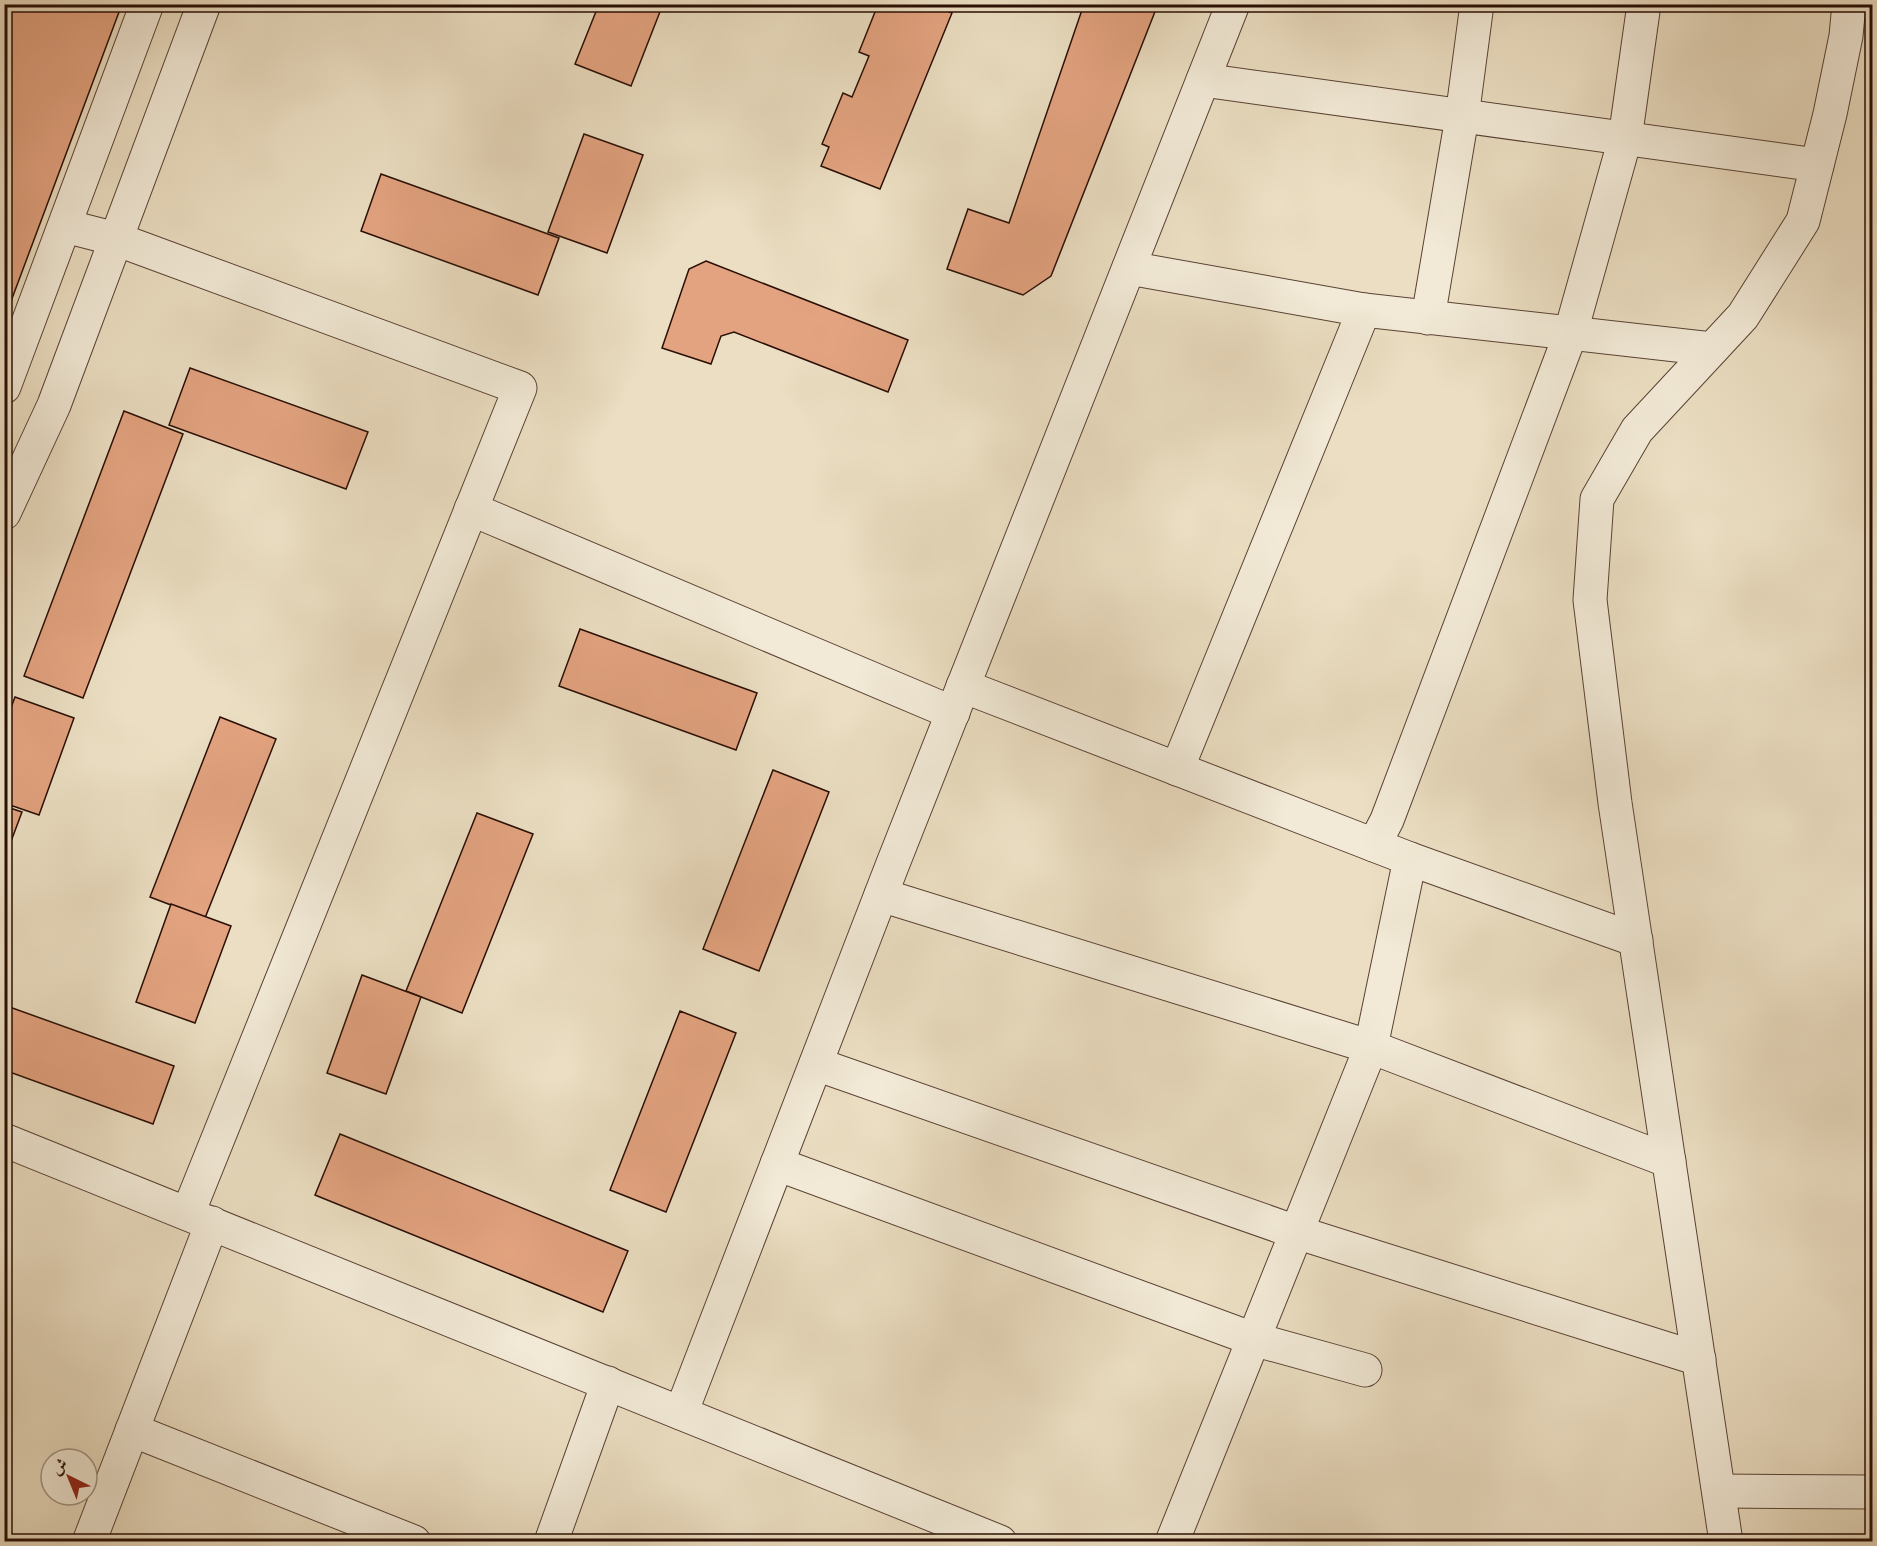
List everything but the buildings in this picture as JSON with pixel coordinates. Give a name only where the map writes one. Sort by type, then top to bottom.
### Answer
[{"type":"street","points":[[4,387],[147,4]]},
{"type":"street","points":[[4,513],[54,405],[204,4]]},
{"type":"street","points":[[681,1413],[881,895],[1233,4]]},
{"type":"street","points":[[1428,318],[1462,117],[1477,4]]},
{"type":"street","points":[[1374,845],[1388,820],[1570,335],[1625,139],[1644,4]]},
{"type":"street","points":[[1726,1542],[1615,803],[1590,600],[1597,499],[1637,430],[1743,316],[1803,221],[1846,36],[1849,4]]},
{"type":"street","points":[[1203,80],[1817,165]]},
{"type":"street","points":[[65,226],[116,239],[520,388],[471,509],[200,1218],[132,1430],[89,1542]]},
{"type":"street","points":[[1129,268],[1364,310],[1570,335],[1712,349]]},
{"type":"street","points":[[1177,769],[1364,310]]},
{"type":"street","points":[[471,509],[958,700],[1177,769],[1410,859],[1636,940]]},
{"type":"street","points":[[1172,1542],[1371,1047],[1410,859]]},
{"type":"street","points":[[881,895],[1371,1047],[1669,1161]]},
{"type":"street","points":[[816,1064],[1296,1232],[1699,1359]]},
{"type":"street","points":[[4,1140],[1000,1542]]},
{"type":"street","points":[[777,1164],[1253,1339],[1365,1370]]},
{"type":"street","points":[[551,1542],[608,1383]]},
{"type":"street","points":[[132,1430],[414,1542]]},
{"type":"street","points":[[1719,1491],[1872,1492]]}]
